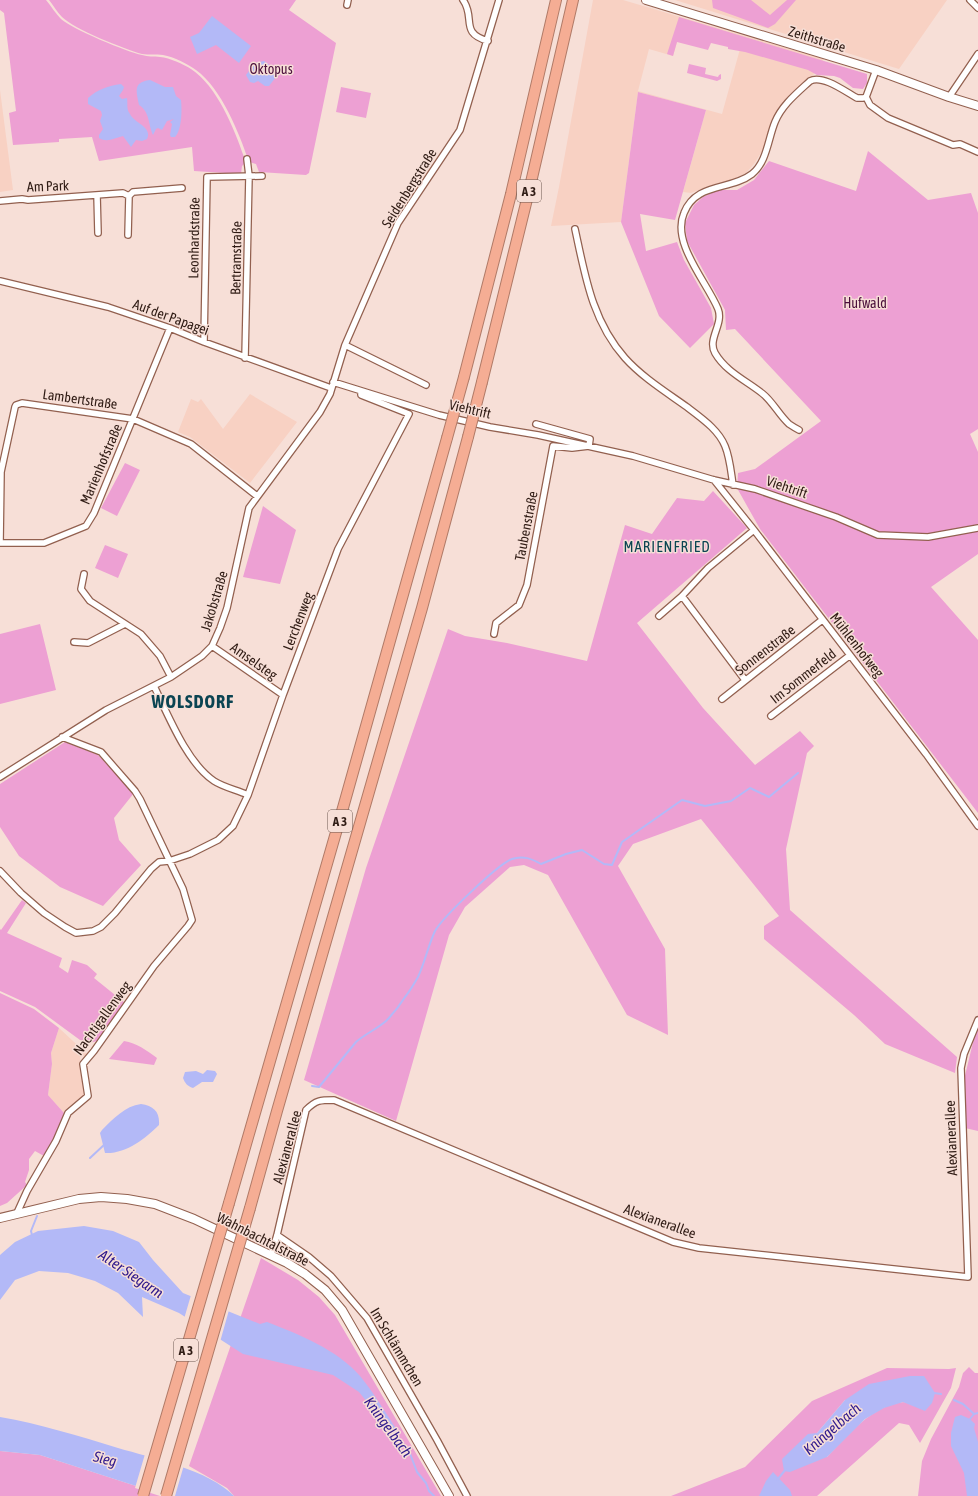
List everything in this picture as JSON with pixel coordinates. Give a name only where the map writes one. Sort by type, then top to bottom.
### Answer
[{"type":"highway","name":"A 3","points":[[143,1496],[339,822],[448,438],[511,194],[556,0]]},
{"type":"highway","name":"A 3","points":[[166,1496],[422,608],[482,382],[529,191],[573,0]]},
{"type":"main road","name":"Zeithstraße","points":[[646,0],[876,70],[978,106]]},
{"type":"main road","name":"Wahnbachtalstraße","points":[[0,1218],[79,1199],[101,1197],[127,1199],[155,1204],[271,1255],[305,1274],[325,1290],[342,1310],[449,1496]]},
{"type":"street","points":[[463,0],[469,15],[469,24],[472,32],[476,38],[488,41]]},
{"type":"street","name":"Seidenbergstraße","points":[[332,385],[346,345],[398,223],[460,130],[500,0]]},
{"type":"street","points":[[970,0],[978,8]]},
{"type":"street","points":[[949,97],[978,54]]},
{"type":"street","points":[[876,70],[866,97],[870,105],[888,118],[953,145],[960,144],[978,152]]},
{"type":"street","points":[[799,430],[788,424],[763,394],[740,379],[723,364],[715,353],[712,345],[719,323],[719,312],[684,244],[680,228],[684,212],[695,196],[713,188],[730,185],[745,179],[757,169],[782,109],[810,81],[822,79],[857,98],[866,97]]},
{"type":"street","name":"Bertramstraße","points":[[246,159],[249,176],[246,358]]},
{"type":"street","name":"Leonhardstraße","points":[[204,342],[207,176],[249,176]]},
{"type":"street","points":[[249,176],[262,176]]},
{"type":"street","name":"Am Park","points":[[0,201],[123,193],[129,196],[133,192],[182,188]]},
{"type":"street","points":[[97,195],[98,233]]},
{"type":"street","points":[[128,235],[129,196]]},
{"type":"street","points":[[575,229],[595,311],[605,332],[624,357],[637,370],[705,421],[716,433],[725,446],[733,485]]},
{"type":"street","name":"Auf der Papagei","points":[[0,281],[108,307],[170,328],[246,358],[332,385],[439,415]]},
{"type":"street","name":"Marienhofstraße","points":[[0,544],[44,543],[86,526],[94,512],[170,328]]},
{"type":"street","points":[[346,345],[426,385]]},
{"type":"street","name":"Jakobstraße","points":[[0,777],[106,710],[171,677],[202,656],[212,646],[227,608],[249,508],[320,412],[330,394],[332,385]]},
{"type":"street","name":"Lerchenweg","points":[[0,871],[21,893],[44,913],[76,933],[93,932],[101,927],[115,913],[151,869],[159,862],[169,862],[190,854],[218,840],[233,826],[248,795],[283,695],[338,549],[409,414],[361,395],[361,392]]},
{"type":"street","name":"Lambertstraße","points":[[0,544],[1,472],[16,405],[22,403],[133,419],[191,444],[257,496]]},
{"type":"street","name":"Viehtrift","points":[[439,415],[633,456],[714,480],[755,489],[836,517],[878,535],[892,537],[928,537],[978,528]]},
{"type":"street","name":"Viehtrift","points":[[536,424],[590,439],[589,446]]},
{"type":"street","name":"Taubenstraße","points":[[494,634],[496,623],[519,605],[527,585],[553,446],[572,448],[589,446]]},
{"type":"street","name":"Mühlenhofweg","points":[[714,480],[926,754],[978,826]]},
{"type":"street","points":[[659,616],[682,596],[708,568],[754,530]]},
{"type":"street","points":[[84,574],[81,589],[90,601],[141,634],[160,656],[171,677]]},
{"type":"street","points":[[682,596],[745,680]]},
{"type":"street","name":"Sonnenstraße","points":[[722,699],[822,620]]},
{"type":"street","points":[[74,642],[88,643],[125,624]]},
{"type":"street","name":"Amselsteg","points":[[212,646],[283,695]]},
{"type":"street","name":"Im Sommerfeld","points":[[771,716],[850,656]]},
{"type":"street","points":[[154,686],[176,732],[196,765],[214,781],[248,795]]},
{"type":"street","points":[[62,737],[101,752],[140,799],[169,862]]},
{"type":"street","name":"Nachtigallenweg","points":[[17,1213],[27,1192],[56,1141],[68,1113],[88,1096],[83,1064],[99,1045],[154,966],[192,920],[183,889],[169,862]]},
{"type":"street","name":"Alexianerallee","points":[[271,1255],[306,1110],[314,1102],[334,1100],[673,1242],[699,1248],[968,1277],[960,1068],[978,1020]]},
{"type":"street","name":"Im Schlämmchen","points":[[277,1235],[309,1257],[331,1276],[367,1318],[437,1440],[467,1496]]},
{"type":"shaded area","points":[[593,0],[623,0],[824,59],[814,74],[779,107],[772,120],[764,148],[754,164],[746,173],[732,180],[715,184],[691,193],[683,192],[706,110],[638,92],[621,222],[551,226]],"holes":[[[680,32],[740,49],[722,114],[638,91],[649,49],[673,56]]]},
{"type":"shaded area","points":[[675,0],[947,0],[899,69]]},
{"type":"shaded area","points":[[0,90],[13,190],[0,192]]},
{"type":"shaded area","points":[[250,394],[297,422],[250,483],[190,437],[178,432],[191,399],[198,402],[201,399],[223,429]]},
{"type":"shaded area","points":[[59,1028],[88,1055],[80,1057],[84,1097],[64,1113],[48,1095],[52,1064],[51,1053]]},
{"type":"green space","points":[[0,0],[46,0],[61,19],[88,34],[135,53],[168,59],[191,69],[209,86],[224,108],[244,157],[245,163],[242,166],[241,174],[194,171],[192,147],[99,161],[92,137],[59,139],[59,142],[13,145],[9,113],[16,111],[4,13],[0,10]]},
{"type":"green space","name":"Oktopus","points":[[49,0],[296,0],[289,10],[336,43],[309,173],[306,175],[259,172],[256,164],[249,162],[235,125],[222,100],[214,88],[196,70],[172,57],[142,54],[88,33],[62,17]]},
{"type":"green space","points":[[712,0],[751,0],[770,15],[787,0],[796,0],[775,24],[768,28],[713,8]]},
{"type":"green space","points":[[679,17],[867,74],[867,83],[863,89],[853,88],[840,78],[834,76],[817,75],[808,70],[745,52],[728,49],[728,47],[711,43],[708,50],[677,42],[673,56],[667,54]]},
{"type":"green space","points":[[689,64],[706,68],[705,74],[718,77],[721,74],[721,79],[717,81],[687,73]]},
{"type":"green space","points":[[341,87],[371,93],[366,118],[336,112]]},
{"type":"green space","points":[[638,92],[706,110],[675,220],[640,214],[646,251],[677,242],[684,260],[711,308],[714,324],[690,348],[659,316],[621,222]]},
{"type":"green space","name":"Hufwald","points":[[868,151],[928,200],[971,193],[978,213],[978,429],[970,434],[978,452],[978,554],[931,587],[978,640],[978,813],[760,529],[737,488],[738,473],[755,469],[821,421],[735,329],[726,330],[725,310],[687,241],[685,223],[694,205],[703,197],[718,190],[737,190],[754,180],[769,161],[856,191]]},
{"type":"green space","points":[[125,463],[140,470],[117,516],[101,508]]},
{"type":"green space","points":[[713,491],[747,528],[637,623],[703,708],[755,765],[800,731],[814,746],[807,753],[786,849],[790,910],[957,1057],[955,1073],[885,1044],[854,1015],[764,939],[764,926],[779,916],[701,819],[633,844],[618,866],[665,949],[668,1035],[627,1015],[548,875],[524,865],[510,867],[465,907],[449,935],[396,1121],[304,1080],[366,868],[448,629],[465,636],[507,643],[587,661],[625,525],[652,534],[677,498],[704,501]]},
{"type":"green space","points":[[263,506],[296,530],[280,584],[243,577]]},
{"type":"green space","points":[[105,545],[128,554],[118,578],[95,568]]},
{"type":"green space","points":[[40,624],[56,690],[0,704],[0,634]]},
{"type":"green space","points":[[65,742],[98,755],[134,793],[114,818],[119,840],[141,865],[103,906],[60,887],[19,856],[0,827],[0,784]]},
{"type":"green space","points":[[22,900],[26,903],[7,933],[62,958],[59,967],[68,973],[72,960],[87,965],[97,974],[94,978],[125,1003],[100,1040],[90,1043],[80,1040],[35,1007],[0,991],[0,929],[1,930]]},
{"type":"green space","points":[[0,993],[34,1009],[59,1028],[51,1053],[52,1064],[48,1095],[64,1113],[54,1139],[44,1156],[35,1151],[29,1159],[29,1170],[25,1182],[27,1185],[7,1203],[0,1206]]},
{"type":"green space","points":[[978,1027],[978,1131],[965,1128],[963,1084]]},
{"type":"green space","points":[[124,1041],[137,1045],[157,1058],[154,1065],[109,1059]]},
{"type":"green space","points":[[261,1258],[298,1280],[319,1297],[335,1315],[441,1496],[234,1496],[227,1488],[189,1466]]},
{"type":"green space","points":[[969,1367],[975,1373],[978,1373],[978,1496],[918,1496],[922,1461],[931,1439],[959,1387],[963,1373]]},
{"type":"green space","points":[[887,1368],[956,1368],[951,1388],[920,1443],[909,1425],[899,1423],[817,1496],[671,1496],[745,1467],[812,1401]],"holes":[[[845,1400],[904,1402],[892,1404],[861,1422],[827,1457],[817,1433]]]},
{"type":"green space","points":[[0,1451],[40,1455],[167,1496],[0,1496]]},
{"type":"water","points":[[212,16],[251,46],[239,63],[216,45],[197,54],[190,37],[199,33]]},
{"type":"water","points":[[264,61],[275,69],[276,77],[269,86],[265,86],[258,81],[254,83],[250,82],[246,75],[255,63]]},
{"type":"water","points":[[150,80],[165,87],[173,87],[176,96],[181,100],[180,125],[175,137],[171,137],[170,135],[172,124],[170,122],[174,119],[167,121],[162,130],[158,128],[156,129],[153,135],[147,115],[143,108],[139,105],[137,91],[138,85]]},
{"type":"water","points":[[121,84],[124,87],[119,96],[122,99],[127,98],[129,112],[132,117],[145,128],[148,135],[147,139],[142,141],[136,140],[131,147],[123,136],[108,140],[99,138],[99,135],[103,129],[100,121],[102,115],[101,111],[88,104],[88,98],[99,90]]},
{"type":"water","points":[[207,1070],[215,1071],[217,1074],[213,1082],[202,1082],[193,1088],[186,1084],[183,1078],[185,1072],[196,1071],[203,1074]]},
{"type":"water","points":[[141,1104],[149,1106],[155,1110],[159,1120],[159,1125],[135,1145],[113,1153],[105,1153],[100,1133],[102,1130],[115,1117],[125,1110]]},
{"type":"water","name":"Alter Siegarm","points":[[84,1226],[113,1231],[139,1242],[183,1293],[260,1324],[267,1322],[292,1332],[341,1358],[360,1376],[370,1389],[397,1430],[398,1437],[393,1434],[359,1392],[333,1375],[243,1354],[179,1313],[142,1297],[143,1317],[118,1293],[95,1281],[68,1273],[39,1271],[15,1280],[0,1300],[0,1255],[15,1242],[38,1231]]},
{"type":"water","points":[[910,1376],[924,1376],[935,1393],[932,1403],[925,1411],[903,1402],[884,1408],[865,1419],[827,1457],[790,1472],[784,1471],[782,1459],[808,1434],[817,1433],[845,1400],[869,1384]]},
{"type":"water","points":[[961,1415],[970,1419],[975,1424],[974,1428],[978,1442],[978,1496],[967,1496],[964,1473],[951,1446],[951,1433],[955,1417]]},
{"type":"water","name":"Sieg","points":[[0,1417],[30,1423],[179,1466],[210,1479],[234,1496],[167,1496],[40,1455],[0,1451]]},
{"type":"water","points":[[773,1472],[790,1490],[792,1496],[759,1496],[766,1481]]},
{"type":"pier","points":[[191,1295],[229,1310],[220,1342],[184,1319]]},
{"type":"pier","points":[[145,1454],[184,1465],[175,1496],[160,1496],[135,1488]]},
{"type":"waterway","points":[[312,1086],[319,1087],[356,1042],[386,1021],[399,1006],[418,977],[435,931],[440,924],[471,892],[505,863],[520,857],[531,859],[541,864],[566,854],[582,850],[604,864],[612,865],[622,842],[682,800],[705,806],[731,801],[750,788],[769,797],[798,773]]},
{"type":"waterway","points":[[90,1158],[105,1144]]},
{"type":"waterway","points":[[32,1235],[31,1231],[37,1216]]},
{"type":"waterway","name":"Kningelbach","points":[[934,1393],[941,1394]]},
{"type":"waterway","name":"Kningelbach","points":[[954,1400],[963,1404],[974,1414],[978,1413]]},
{"type":"waterway","name":"Kningelbach","points":[[970,1419],[974,1414]]},
{"type":"waterway","name":"Kningelbach","points":[[397,1436],[409,1451],[417,1472],[434,1496]]},
{"type":"waterway","name":"Kningelbach","points":[[777,1480],[786,1469]]},
{"type":"district","name":"MARIENFRIED","points":[[667,547]]},
{"type":"district","name":"WOLSDORF","points":[[193,702]]}]
